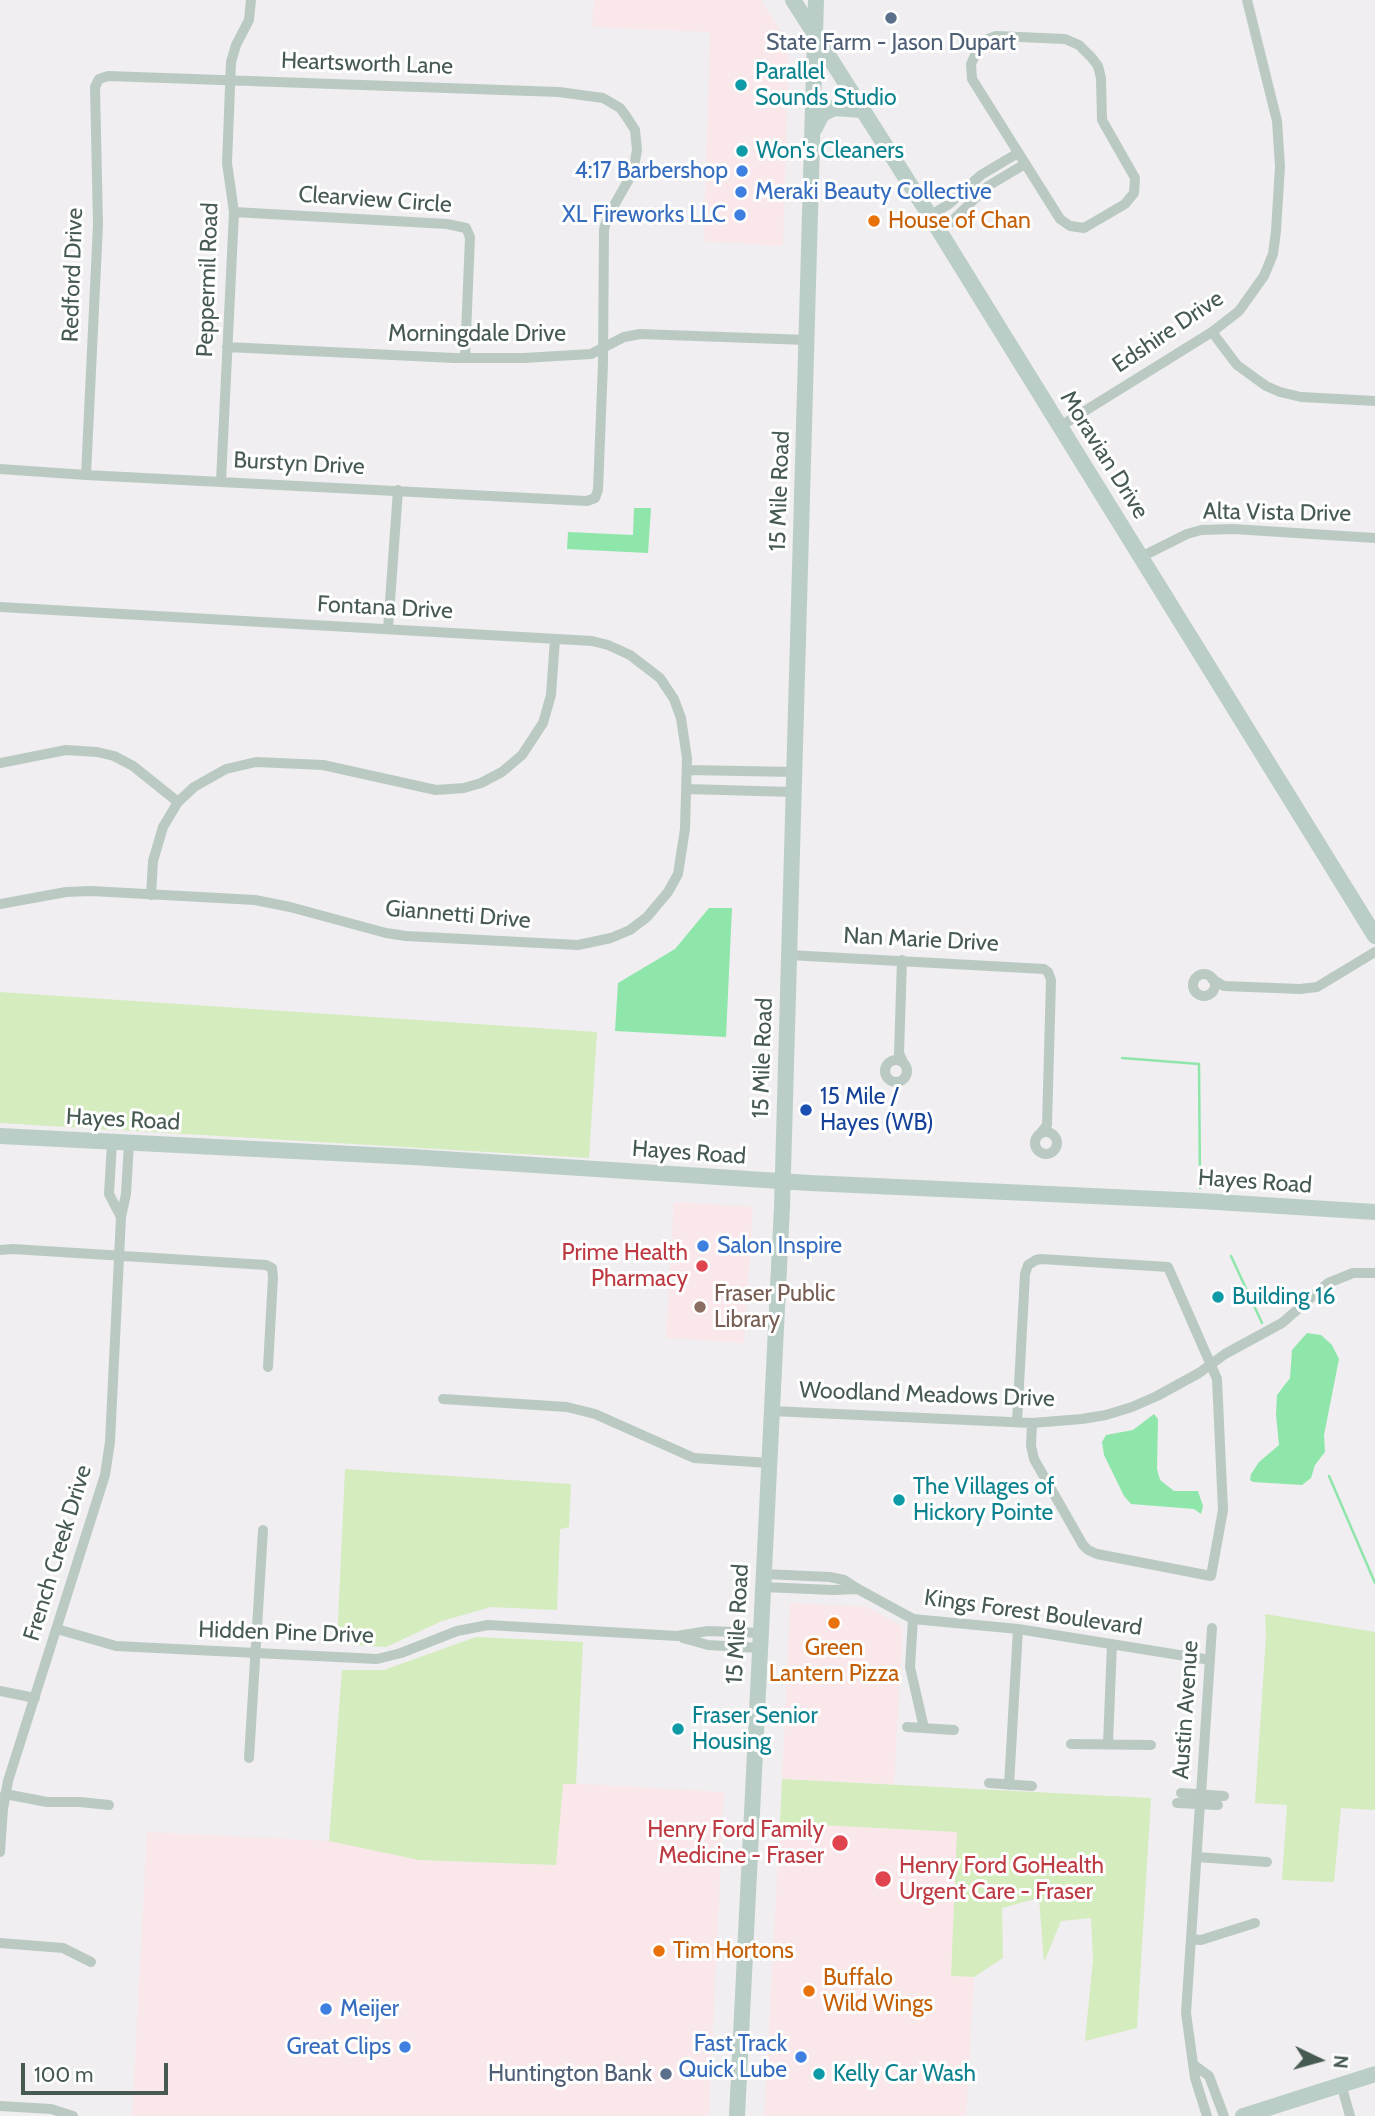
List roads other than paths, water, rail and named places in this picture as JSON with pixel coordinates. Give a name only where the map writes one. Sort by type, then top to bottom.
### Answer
[{"type":"street","name":"Peppermil Road","points":[[221,481],[234,212],[227,163],[230,80],[232,55],[249,20],[251,0]]},
{"type":"street","name":"Moravian Drive","points":[[793,0],[1375,936]]},
{"type":"street","name":"15 Mile Road","points":[[737,2116],[783,1182],[816,0]]},
{"type":"street","name":"Edshire Drive","points":[[1059,427],[1212,332],[1240,311],[1254,293],[1273,254],[1280,166],[1277,121],[1247,0]]},
{"type":"street","points":[[996,36],[1071,40],[1086,51],[1098,66],[1101,78],[1102,120],[1134,174],[1134,192],[1125,204],[1084,228],[1075,228],[1060,219],[1018,153],[975,83],[971,64],[988,39],[996,36]]},
{"type":"street","name":"Heartsworth Lane","points":[[99,79],[108,76],[230,80],[573,94],[603,98],[620,108],[626,116],[635,130],[637,150],[633,172],[608,216],[604,229],[603,348]]},
{"type":"street","name":"Redford Drive","points":[[86,474],[98,225],[94,137],[95,86],[99,79]]},
{"type":"street","points":[[813,134],[818,120],[829,110],[843,107],[862,110]]},
{"type":"street","points":[[934,223],[949,204],[981,175],[1018,153]]},
{"type":"street","points":[[934,223],[951,222],[988,186],[1024,164]]},
{"type":"street","name":"Clearview Circle","points":[[234,212],[447,223],[466,228],[470,237],[465,358]]},
{"type":"street","points":[[1212,332],[1237,365],[1266,386],[1280,392],[1301,397],[1375,401]]},
{"type":"street","name":"Morningdale Drive","points":[[228,347],[465,358],[591,354],[624,337],[657,333],[807,340]]},
{"type":"street","name":"Burstyn Drive","points":[[0,469],[587,501],[595,499],[598,490],[603,348]]},
{"type":"street","points":[[388,629],[398,490]]},
{"type":"street","name":"Alta Vista Drive","points":[[1141,557],[1162,545],[1201,530],[1233,529],[1375,538]]},
{"type":"street","name":"Fontana Drive","points":[[0,607],[555,639],[608,645],[631,655],[650,669],[668,689],[685,730],[686,789]]},
{"type":"street","points":[[150,895],[156,847],[163,827],[178,802],[210,776],[226,769],[256,762],[323,765],[436,790],[450,790],[481,783],[502,772],[522,755],[543,723],[551,695],[555,639]]},
{"type":"street","points":[[0,763],[66,750],[97,752],[114,756],[133,766],[178,802]]},
{"type":"street","points":[[687,769],[795,772]]},
{"type":"street","points":[[686,789],[794,792]]},
{"type":"street","name":"Giannetti Drive","points":[[0,904],[66,892],[91,891],[264,902],[406,936],[578,945],[611,938],[630,930],[647,917],[668,892],[678,874],[683,852],[686,789]]},
{"type":"street","points":[[1224,986],[1203,974],[1196,977],[1193,983],[1194,990],[1199,995],[1206,996],[1224,986],[1300,989],[1317,987],[1375,952]]},
{"type":"street","name":"Nan Marie Drive","points":[[789,955],[1040,968],[1048,972],[1051,980],[1050,1129]]},
{"type":"street","points":[[898,1059],[902,960]]},
{"type":"street","points":[[1212,992],[1213,979]]},
{"type":"street","points":[[1050,1129],[1057,1140],[1057,1147],[1049,1154],[1041,1153],[1036,1148],[1036,1141],[1039,1135],[1050,1129]]},
{"type":"street","name":"Hayes Road","points":[[0,1136],[424,1158],[783,1182],[1201,1201],[1375,1212]]},
{"type":"street","name":"French Creek Drive","points":[[111,1143],[109,1194],[121,1217]]},
{"type":"street","name":"French Creek Drive","points":[[0,1852],[5,1794],[105,1475],[110,1442],[121,1217],[126,1194],[129,1143]]},
{"type":"street","points":[[0,1250],[272,1268],[268,1367]]},
{"type":"street","points":[[1017,1422],[1025,1274],[1028,1265],[1036,1260],[1168,1267],[1217,1379],[1223,1510],[1211,1576],[1088,1550],[1034,1459],[1031,1446],[1032,1423]]},
{"type":"street","name":"Woodland Meadows Drive","points":[[772,1411],[1032,1423],[1082,1419],[1132,1407],[1199,1373],[1211,1363],[1282,1323],[1328,1283],[1353,1273],[1375,1273]]},
{"type":"street","points":[[443,1399],[567,1407],[595,1414],[694,1458],[769,1463]]},
{"type":"street","points":[[249,1758],[263,1530]]},
{"type":"street","name":"Kings Forest Boulevard","points":[[763,1581],[830,1577],[844,1580],[913,1619],[1018,1629],[1210,1660]]},
{"type":"street","points":[[913,1619],[910,1667],[924,1728]]},
{"type":"street","name":"Hidden Pine Drive","points":[[57,1629],[116,1646],[255,1654],[387,1657],[457,1631],[488,1625],[677,1636],[708,1631],[760,1641]]},
{"type":"street","name":"Austin Avenue","points":[[1207,2116],[1194,2065],[1186,2012],[1212,1628]]},
{"type":"street","points":[[1009,1785],[1018,1629]]},
{"type":"street","points":[[1108,1744],[1112,1644]]},
{"type":"street","points":[[0,1690],[35,1698]]},
{"type":"street","points":[[907,1727],[954,1730]]},
{"type":"street","points":[[1072,1744],[1151,1745]]},
{"type":"street","points":[[989,1783],[1032,1786]]},
{"type":"street","points":[[5,1794],[47,1802],[109,1805]]},
{"type":"street","points":[[1179,1798],[1221,1801]]},
{"type":"street","points":[[1197,1857],[1267,1862]]},
{"type":"street","points":[[1191,1939],[1200,1940],[1255,1923]]},
{"type":"street","points":[[0,1944],[63,1948],[91,1962]]},
{"type":"street","points":[[1194,2065],[1209,2076],[1224,2116]]},
{"type":"street","points":[[1242,2116],[1375,2074]]},
{"type":"street","points":[[1341,2084],[1350,2116]]},
{"type":"street","points":[[0,2106],[51,2109],[73,2116]]},
{"type":"waterway","points":[[1122,1058],[1199,1064],[1200,1188]]},
{"type":"waterway","points":[[1231,1256],[1262,1323]]},
{"type":"waterway","points":[[1329,1476],[1375,1583]]},
{"type":"place","name":"State Farm - Jason Dupart","points":[[891,18]]},
{"type":"place","name":"Parallel Sounds Studio","points":[[741,85]]},
{"type":"place","name":"Won's Cleaners","points":[[742,151]]},
{"type":"place","name":"4:17 Barbershop","points":[[742,171]]},
{"type":"place","name":"Meraki Beauty Collective","points":[[741,192]]},
{"type":"place","name":"XL Fireworks LLC","points":[[740,215]]},
{"type":"place","name":"House of Chan","points":[[874,221]]},
{"type":"place","name":"15 Mile / Hayes (WB)","points":[[806,1110]]},
{"type":"place","name":"Salon Inspire","points":[[703,1246]]},
{"type":"place","name":"Prime Health Pharmacy","points":[[702,1266]]},
{"type":"place","name":"Building 16","points":[[1218,1297]]},
{"type":"place","name":"Fraser Public Library","points":[[700,1307]]},
{"type":"place","name":"The Villages of Hickory Pointe","points":[[899,1500]]},
{"type":"place","name":"Green Lantern Pizza","points":[[834,1623]]},
{"type":"place","name":"Fraser Senior Housing","points":[[678,1729]]},
{"type":"place","name":"Henry Ford Family Medicine - Fraser","points":[[840,1843]]},
{"type":"place","name":"Henry Ford GoHealth Urgent Care - Fraser","points":[[883,1879]]},
{"type":"place","name":"Tim Hortons","points":[[659,1951]]},
{"type":"place","name":"Buffalo Wild Wings","points":[[809,1991]]},
{"type":"place","name":"Meijer","points":[[326,2009]]},
{"type":"place","name":"Great Clips","points":[[405,2047]]},
{"type":"place","name":"Fast Track Quick Lube","points":[[801,2057]]},
{"type":"place","name":"Huntington Bank","points":[[666,2074]]},
{"type":"place","name":"Kelly Car Wash","points":[[819,2074]]}]
